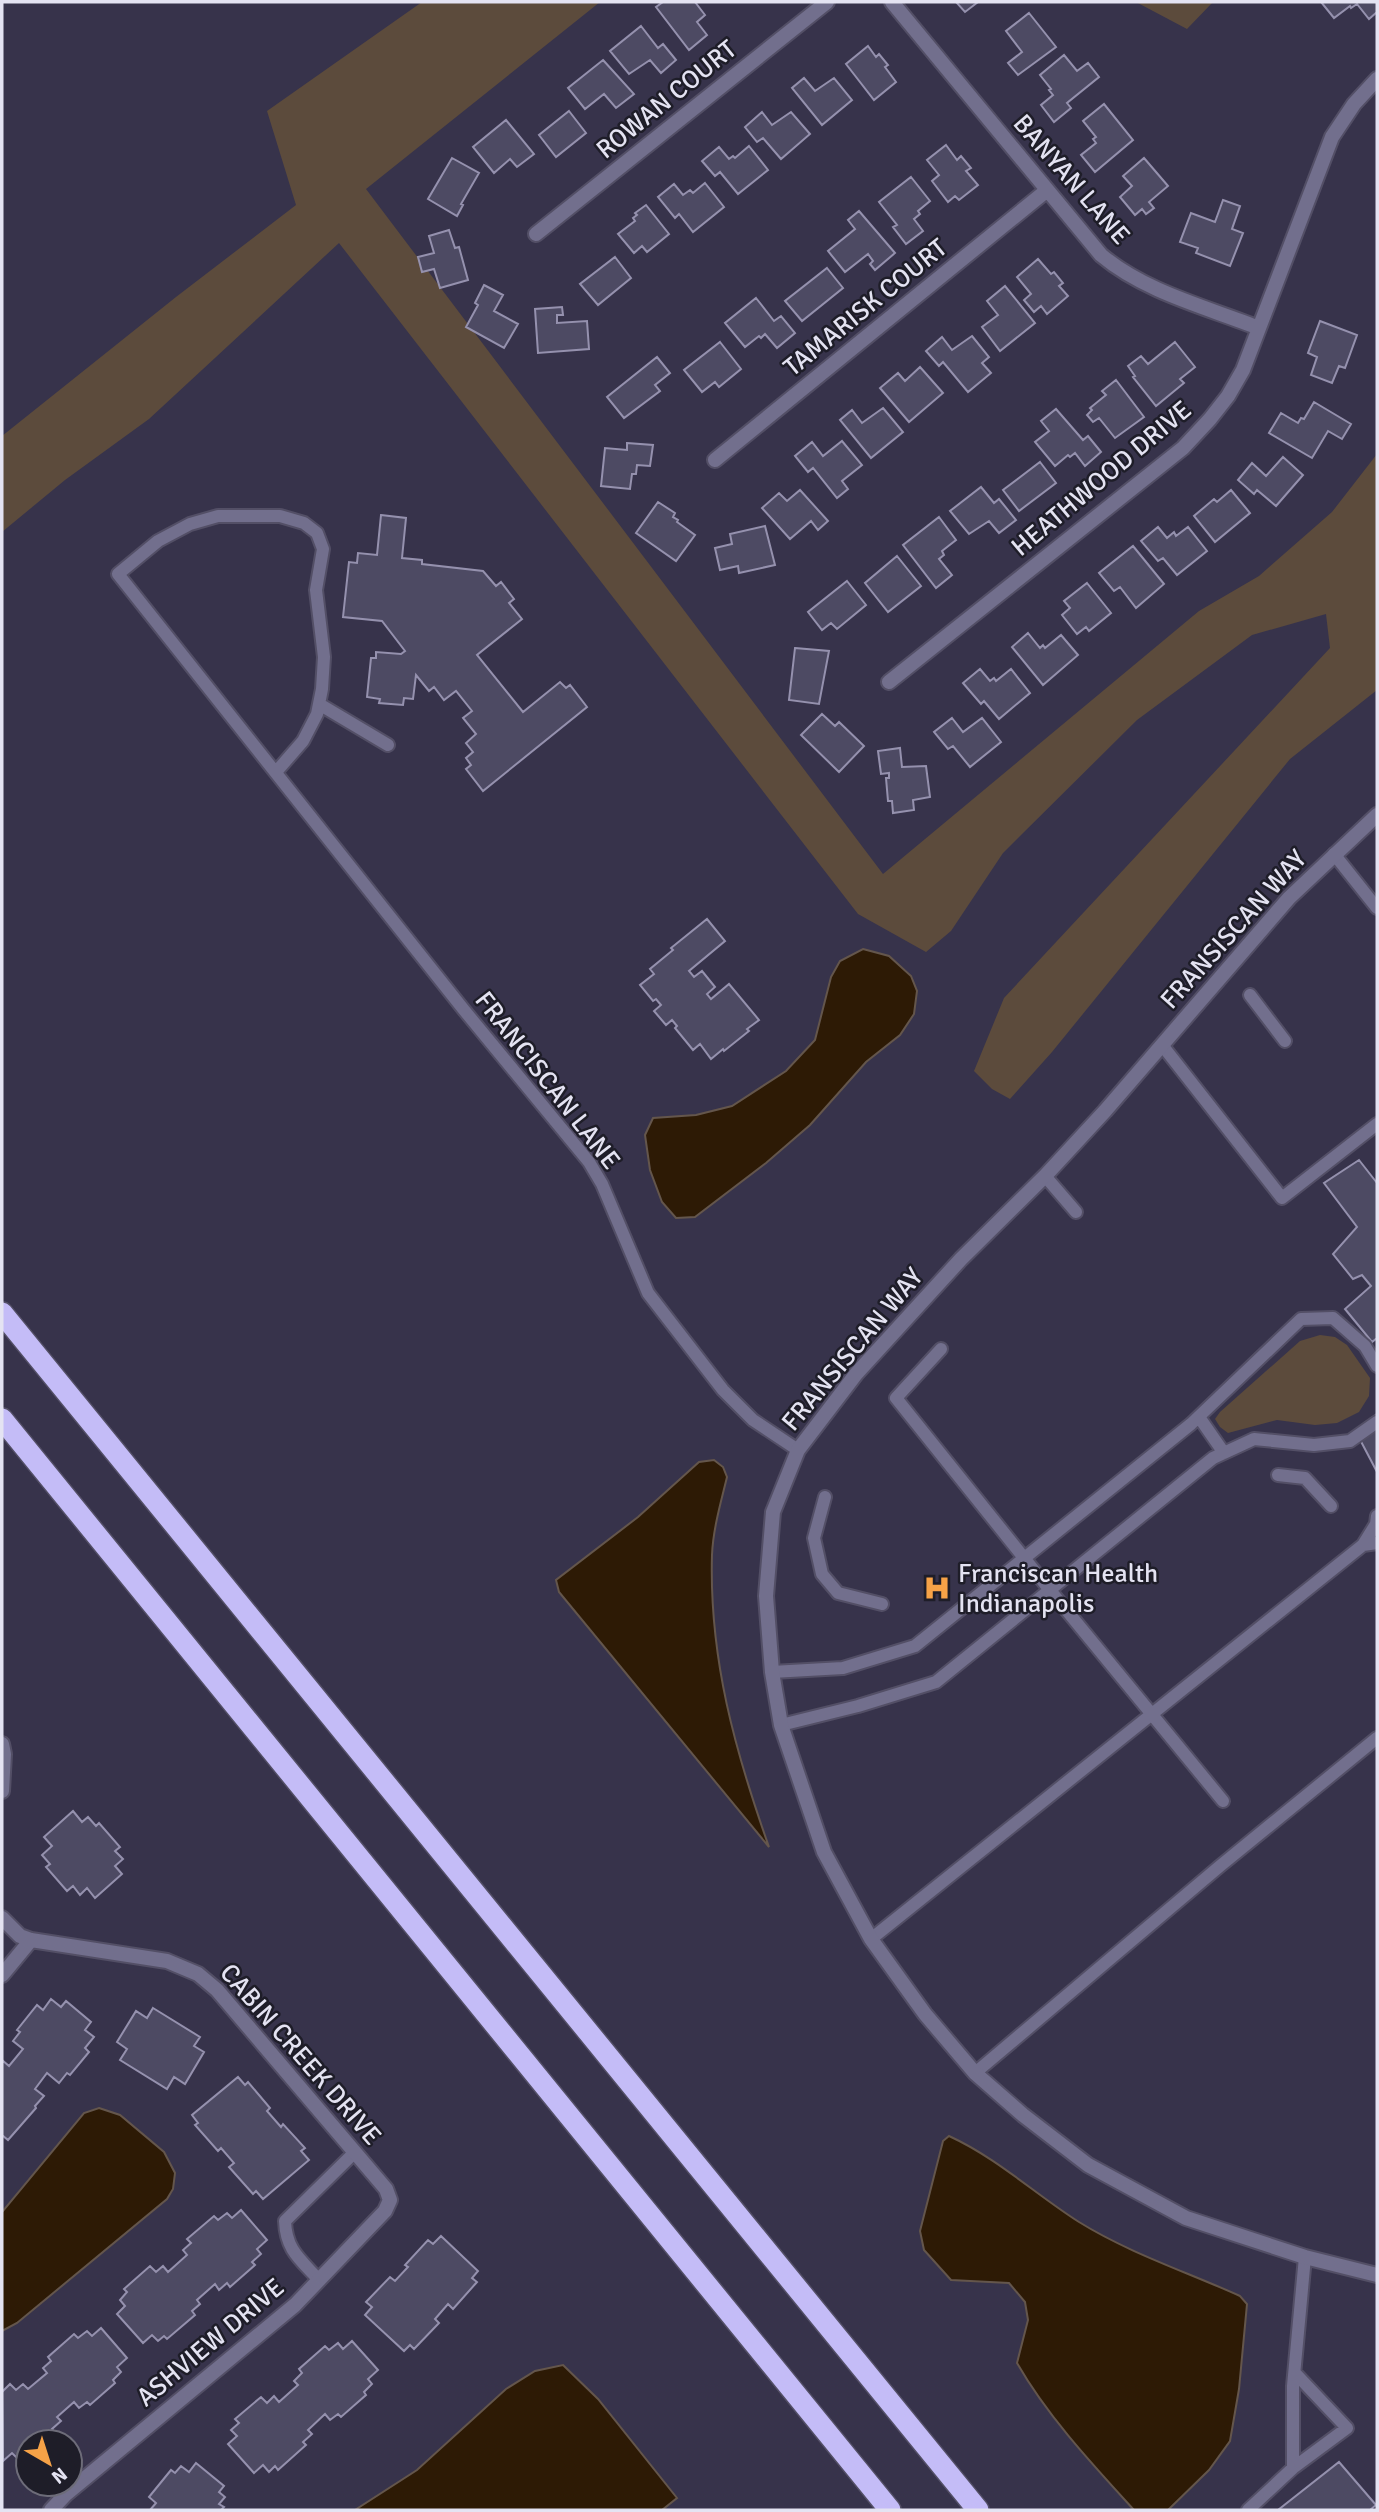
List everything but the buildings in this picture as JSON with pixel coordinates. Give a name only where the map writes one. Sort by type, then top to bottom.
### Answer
[{"type":"highway","points":[[2,1312],[978,2510]]},
{"type":"highway","points":[[2,1419],[890,2510]]},
{"type":"street","name":"ROWAN COURT","points":[[536,234],[827,2]]},
{"type":"street","name":"BANYAN LANE","points":[[892,2],[1095,250],[1126,274],[1148,285],[1259,328]]},
{"type":"street","name":"HEATHWOOD DRIVE","points":[[889,682],[1197,434],[1243,370],[1332,137],[1354,104],[1377,79]]},
{"type":"street","name":"TAMARISK COURT","points":[[715,460],[1046,191]]},
{"type":"street","name":"FRANSISCAN WAY","points":[[1377,815],[1289,898],[1105,1111],[961,1259],[856,1374],[798,1450],[774,1512],[766,1596],[772,1672],[781,1724],[824,1852],[871,1939],[925,2014],[975,2073],[1023,2115],[1088,2165],[1186,2218],[1305,2257],[1377,2275]]},
{"type":"street","points":[[2,1744],[2,1791]]},
{"type":"street","name":"CABIN CREEK DRIVE","points":[[2,1918],[15,1931],[32,1940],[162,1960],[198,1974],[217,1990],[355,2152],[386,2189],[390,2200]]},
{"type":"street","points":[[2,1975],[32,1940]]},
{"type":"street","name":"ASHVIEW DRIVE","points":[[51,2510],[66,2494],[295,2305],[385,2211],[390,2200]]},
{"type":"lane","name":"FRANCISCAN LANE","points":[[276,772],[303,741],[317,714],[324,657],[316,590],[323,549],[317,533],[304,523],[280,516],[218,516],[190,524],[158,541],[118,573],[276,772],[589,1162],[602,1184],[648,1293],[723,1390],[753,1420],[798,1450]]},
{"type":"lane","points":[[319,704],[388,745]]},
{"type":"lane","points":[[1334,854],[1377,908]]},
{"type":"lane","points":[[1250,995],[1284,1041]]},
{"type":"lane","points":[[1162,1045],[1282,1198],[1377,1124]]},
{"type":"lane","points":[[1045,1175],[1076,1212]]},
{"type":"lane","points":[[772,1672],[843,1668],[915,1646],[1199,1417],[1301,1319],[1333,1318],[1365,1346],[1377,1366]]},
{"type":"lane","points":[[941,1349],[896,1398],[1223,1801]]},
{"type":"lane","points":[[1199,1417],[1224,1453]]},
{"type":"lane","points":[[781,1724],[858,1706],[936,1682],[1213,1458],[1254,1439],[1314,1445],[1350,1441],[1377,1422]]},
{"type":"lane","points":[[1278,1475],[1305,1478],[1331,1506]]},
{"type":"lane","points":[[825,1497],[814,1538],[822,1574],[838,1593],[882,1604]]},
{"type":"lane","points":[[871,1939],[1363,1545],[1376,1524],[1377,1516]]},
{"type":"lane","points":[[1363,1545],[1377,1543]]},
{"type":"lane","points":[[975,2073],[1220,1866],[1377,1738]]},
{"type":"lane","points":[[319,2280],[290,2248],[285,2236],[285,2221],[355,2152]]},
{"type":"lane","points":[[1293,2468],[1295,2373],[1305,2257]]},
{"type":"lane","points":[[1248,2510],[1293,2468],[1348,2428],[1295,2373]]},
{"type":"shaded area","points":[[422,2],[600,2],[366,189],[883,874],[1199,611],[1259,576],[1332,512],[1377,454],[1377,690],[1290,759],[1052,1052],[1010,1099],[992,1089],[974,1071],[1004,998],[1330,648],[1326,614],[1252,635],[1137,720],[1003,853],[951,931],[926,952],[858,914],[339,243],[149,419],[65,480],[2,532],[2,436],[296,205],[267,111]]},
{"type":"shaded area","points":[[1136,2],[1213,2],[1187,29]]},
{"type":"shaded area","points":[[863,949],[889,956],[911,976],[917,991],[914,1014],[900,1035],[866,1062],[810,1125],[766,1163],[695,1217],[676,1218],[662,1202],[650,1170],[645,1135],[653,1118],[696,1115],[732,1106],[786,1071],[815,1040],[831,977],[840,961]]},
{"type":"shaded area","points":[[1320,1335],[1335,1337],[1347,1345],[1370,1378],[1369,1396],[1359,1412],[1337,1423],[1315,1425],[1277,1420],[1228,1433],[1220,1427],[1215,1419],[1220,1412],[1300,1341]]},
{"type":"shaded area","points":[[714,1460],[723,1467],[727,1477],[712,1555],[712,1593],[720,1667],[735,1740],[769,1847],[559,1592],[556,1580],[638,1517],[699,1462]]},
{"type":"shaded area","points":[[99,2108],[120,2115],[164,2152],[175,2173],[173,2189],[167,2199],[17,2323],[2,2331],[2,2212],[84,2113]]},
{"type":"shaded area","points":[[949,2136],[983,2155],[1098,2233],[1240,2296],[1247,2304],[1239,2389],[1230,2441],[1209,2470],[1168,2510],[1134,2510],[1072,2440],[1029,2383],[1017,2363],[1028,2320],[1025,2302],[1009,2283],[951,2280],[924,2250],[920,2231],[943,2141]]},
{"type":"shaded area","points":[[563,2365],[598,2399],[677,2498],[662,2510],[355,2510],[417,2470],[506,2389],[535,2371]]},
{"type":"place","name":"Franciscan Health Indianapolis","points":[[937,1588]]}]
